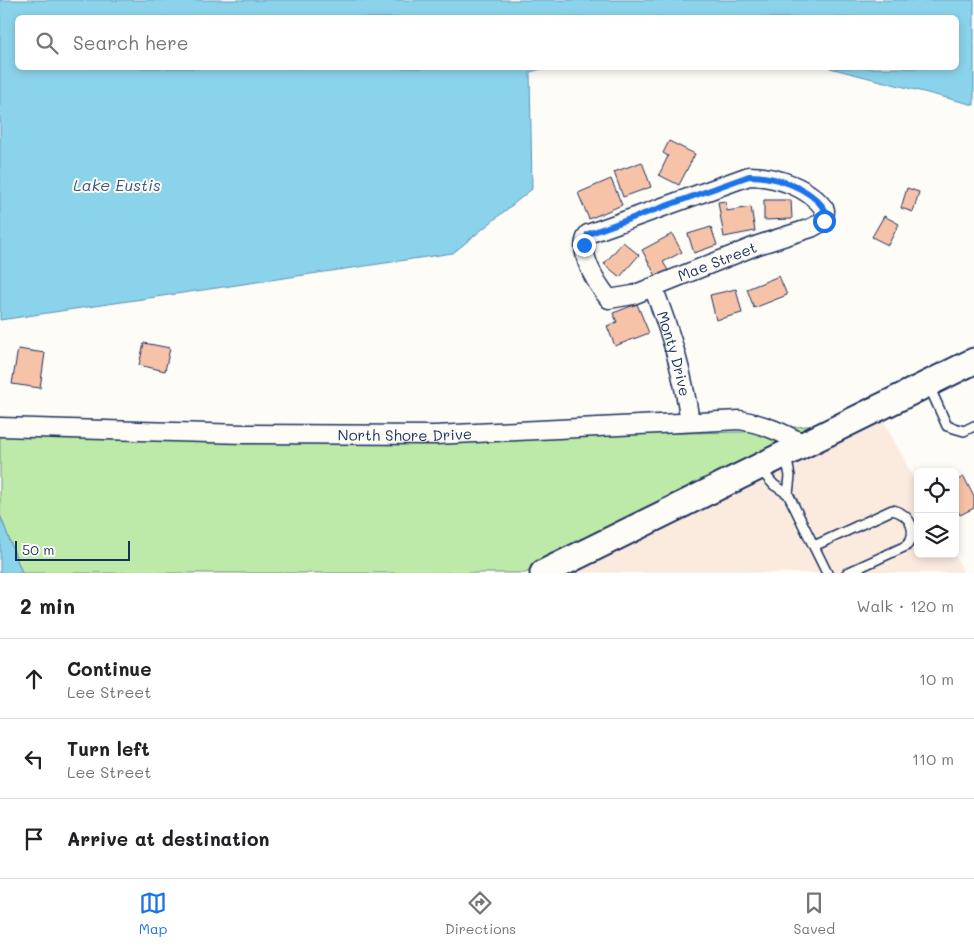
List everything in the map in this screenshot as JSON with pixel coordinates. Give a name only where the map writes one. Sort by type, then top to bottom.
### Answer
[{"type":"main road","points":[[543,573],[974,361]]},
{"type":"street","name":"Mae Street","points":[[749,176],[762,176],[784,182],[812,196],[825,210],[824,221],[811,228],[758,245],[653,287],[633,295],[609,299],[600,288],[585,253],[584,245],[588,234],[749,176]]},
{"type":"street","name":"Monty Drive","points":[[653,287],[674,344],[684,382],[690,422]]},
{"type":"street","name":"North Shore Drive","points":[[0,427],[244,434],[435,434],[740,420],[758,423],[780,431],[795,449]]},
{"type":"lane","points":[[928,384],[947,426],[964,431],[974,426]]},
{"type":"lane","points":[[788,494],[795,449]]},
{"type":"lane","points":[[758,467],[774,485],[788,494],[827,573]]},
{"type":"lane","points":[[814,546],[892,510],[901,512],[908,517],[913,532],[911,541],[906,546],[847,573]]},
{"type":"shaded area","points":[[881,416],[914,478],[914,558],[956,558],[963,571],[961,573],[562,573]]},
{"type":"green space","points":[[827,424],[525,573],[22,573],[0,515],[0,428],[47,436],[450,444],[465,437],[743,432]]},
{"type":"water","name":"Lake Eustis","points":[[0,0],[974,0],[974,105],[838,70],[959,70],[959,15],[15,15],[15,70],[538,70],[530,72],[532,189],[453,253],[0,320]]},
{"type":"water","points":[[0,515],[22,573],[0,573]]},
{"type":"building","points":[[669,141],[695,154],[679,185],[659,175],[668,156],[663,153]]},
{"type":"building","points":[[642,162],[651,187],[623,197],[614,172]]},
{"type":"building","points":[[611,179],[622,205],[589,219],[578,193]]},
{"type":"building","points":[[907,188],[919,192],[913,212],[901,208]]},
{"type":"building","points":[[764,200],[791,200],[792,219],[764,220]]},
{"type":"building","points":[[726,201],[727,211],[751,207],[755,231],[724,237],[718,202]]},
{"type":"building","points":[[884,216],[899,224],[888,245],[872,237]]},
{"type":"building","points":[[711,227],[717,245],[694,253],[688,234]]},
{"type":"building","points":[[672,234],[682,252],[663,262],[669,272],[657,278],[642,250]]},
{"type":"building","points":[[623,242],[639,255],[620,277],[604,264]]},
{"type":"building","points":[[779,276],[787,295],[754,308],[747,289]]},
{"type":"building","points":[[736,289],[742,313],[716,320],[710,295]]},
{"type":"building","points":[[637,304],[649,333],[615,346],[607,326],[617,322],[613,313]]},
{"type":"building","points":[[144,343],[170,348],[165,371],[139,365]]},
{"type":"building","points":[[18,349],[45,353],[40,388],[12,384]]},
{"type":"building","points":[[964,477],[974,497],[974,508],[960,515],[959,513],[959,479]]},
{"type":"route","points":[[584,245],[588,234],[749,176],[762,176],[784,182],[812,196],[825,210],[824,221]]}]
